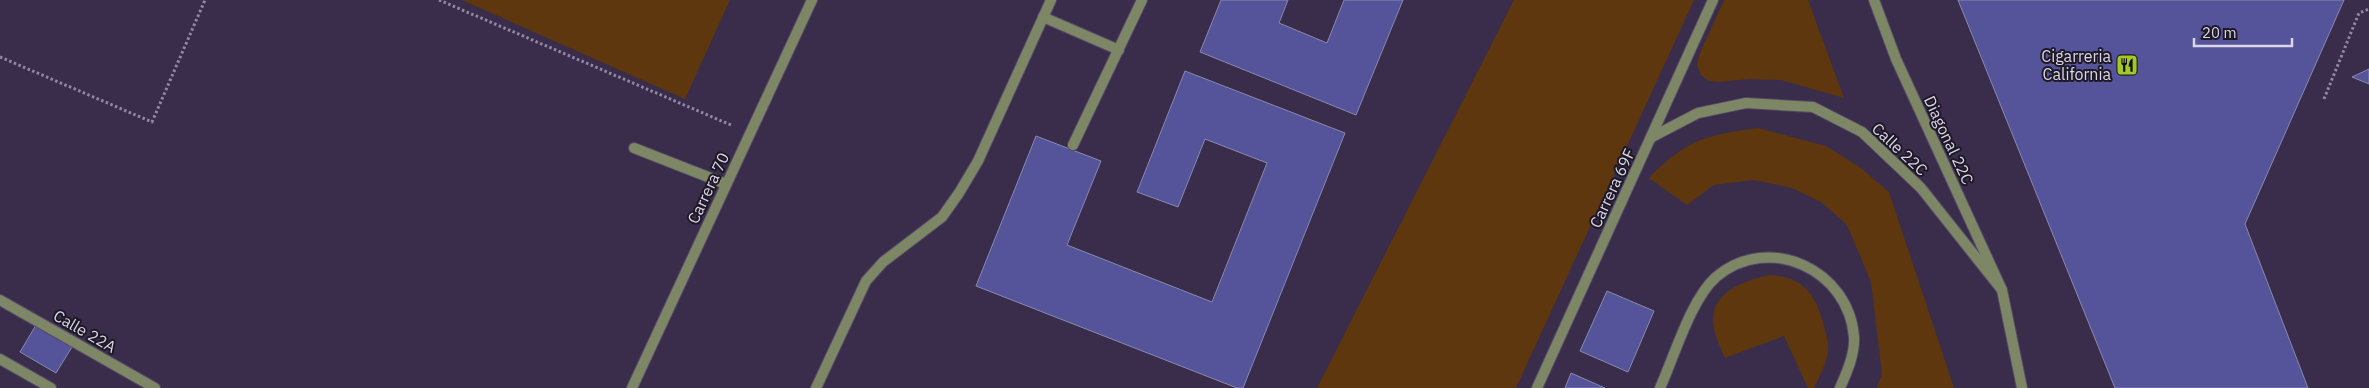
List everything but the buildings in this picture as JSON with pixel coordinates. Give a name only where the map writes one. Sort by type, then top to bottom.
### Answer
[{"type":"street","name":"Carrera 70","points":[[632,388],[812,0]]},
{"type":"street","points":[[816,388],[866,281],[883,262],[942,217],[959,193],[978,161],[1051,0]]},
{"type":"street","points":[[1072,145],[1142,0]]},
{"type":"street","name":"Carrera 69F","points":[[1537,388],[1713,0]]},
{"type":"street","name":"Diagonal 22C","points":[[1874,0],[1896,59],[2002,290]]},
{"type":"street","points":[[1043,17],[1119,50]]},
{"type":"street","name":"Calle 22C","points":[[1652,137],[1698,113],[1746,103],[1813,107],[1862,132],[1920,188],[2002,290]]},
{"type":"street","points":[[634,148],[726,184]]},
{"type":"street","points":[[1660,388],[1699,297],[1716,277],[1740,263],[1766,257],[1792,260],[1816,271],[1836,289],[1849,312],[1854,338],[1850,365],[1840,388]]},
{"type":"street","points":[[2002,290],[2022,388]]},
{"type":"street","name":"Calle 22A","points":[[0,300],[155,388]]},
{"type":"street","points":[[0,359],[51,388]]},
{"type":"path","points":[[0,57],[152,122],[205,0]]},
{"type":"path","points":[[439,0],[750,133]]},
{"type":"path","points":[[2324,99],[2359,13],[2369,9]]},
{"type":"shaded area","points":[[462,0],[730,0],[685,99]]},
{"type":"shaded area","points":[[1514,0],[1694,0],[1516,388],[1317,388]]},
{"type":"shaded area","points":[[1724,0],[1808,0],[1844,98],[1781,80],[1749,79],[1718,82],[1709,81],[1701,75],[1697,65],[1699,55]]},
{"type":"shaded area","points":[[1758,128],[1826,146],[1861,168],[1889,192],[1954,388],[1877,388],[1882,374],[1871,282],[1847,225],[1821,202],[1792,188],[1754,180],[1714,185],[1687,205],[1649,178],[1674,155],[1697,141],[1724,133]]},
{"type":"shaded area","points":[[1770,275],[1792,279],[1800,284],[1812,297],[1821,315],[1828,352],[1814,388],[1808,388],[1784,336],[1725,358],[1717,339],[1713,320],[1714,310],[1718,302],[1732,288]]},
{"type":"place","name":"Cigarreria California","points":[[2127,65]]}]
